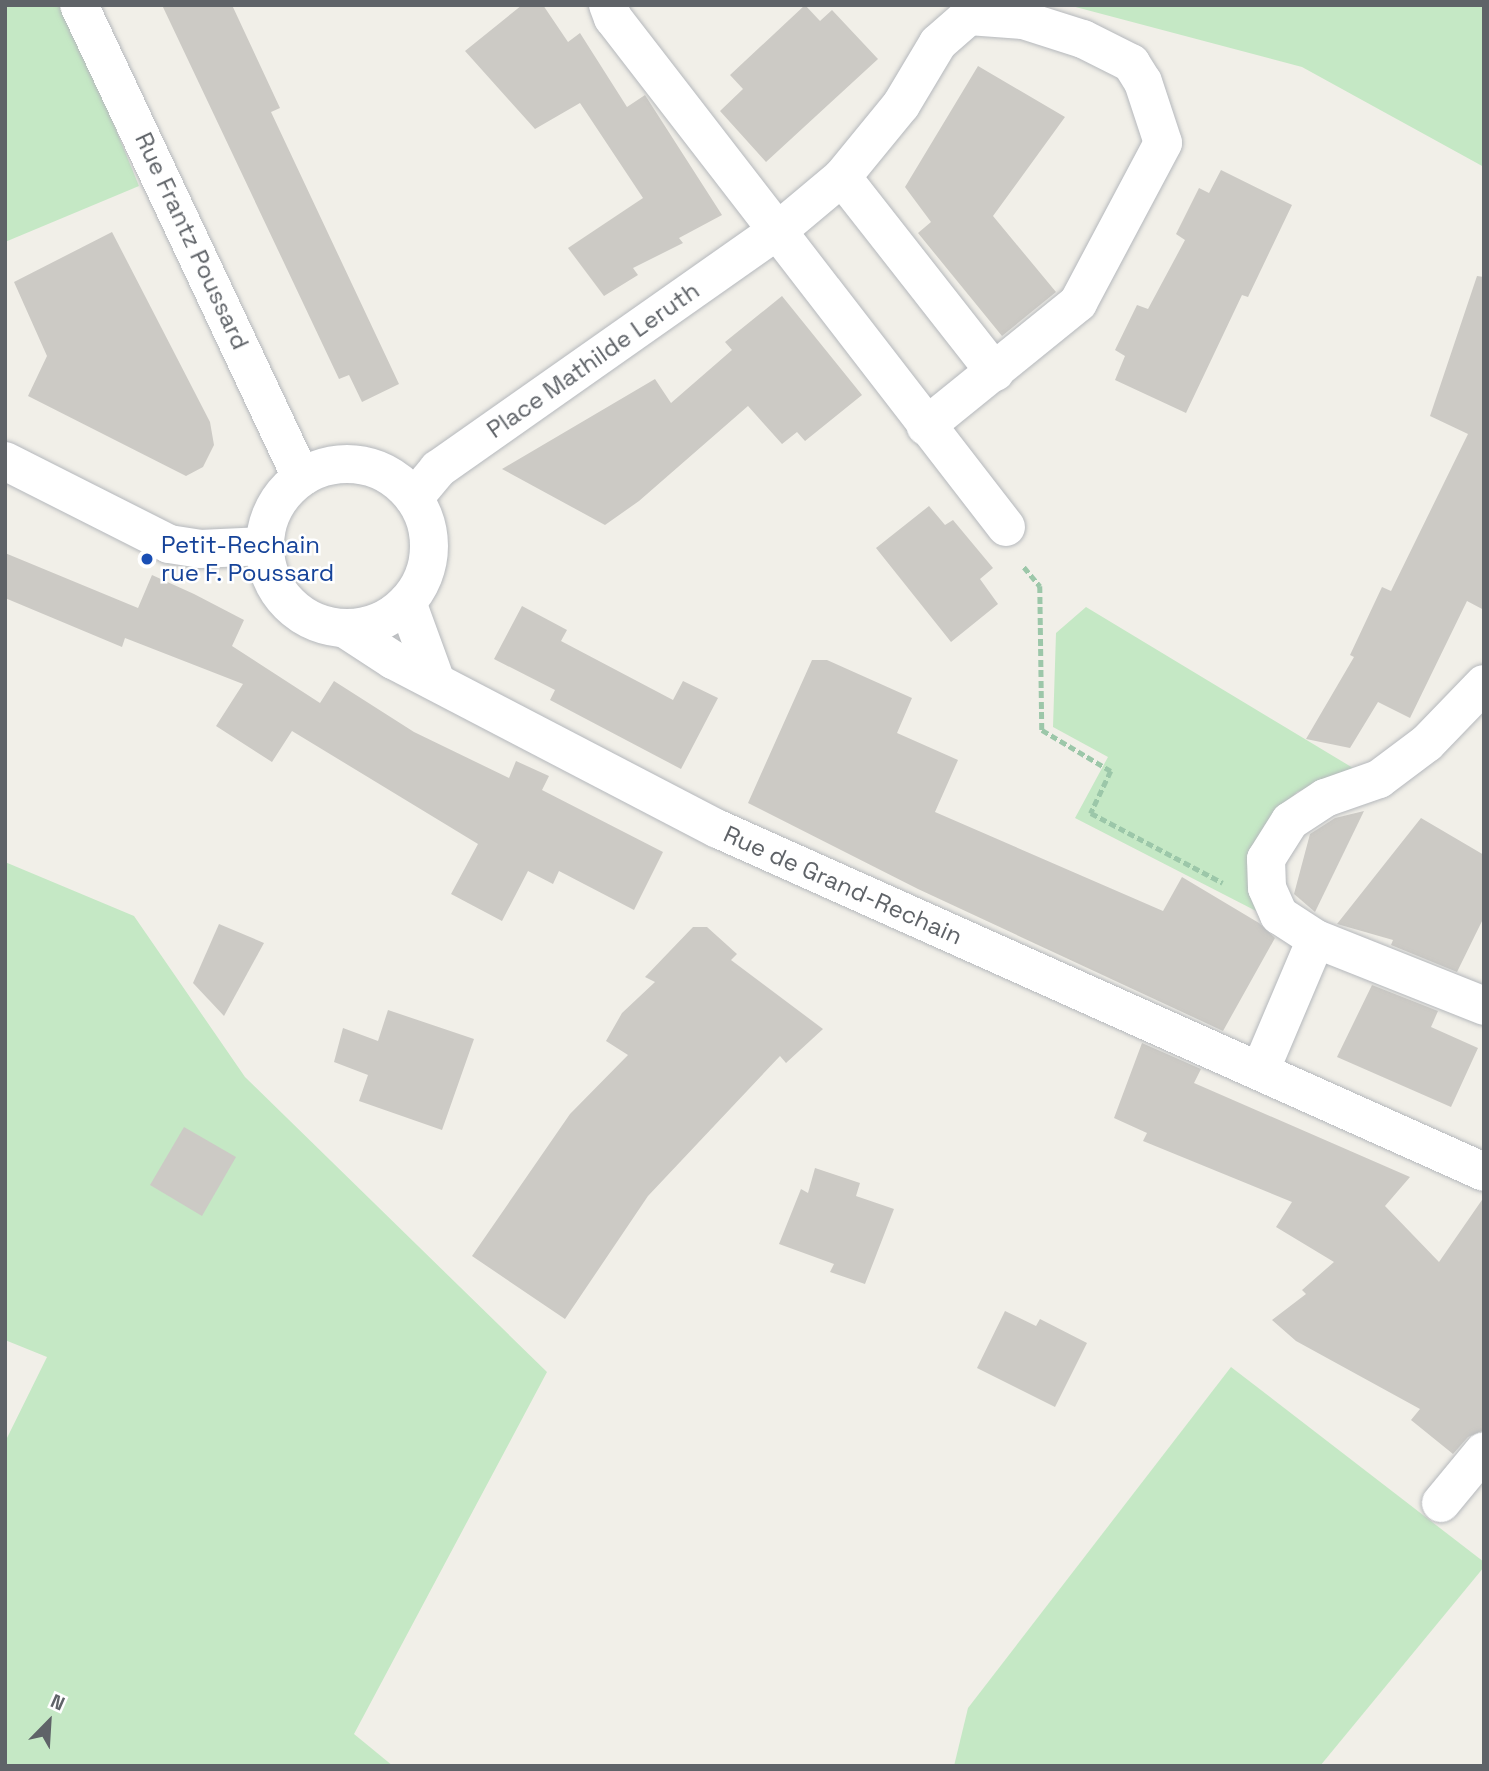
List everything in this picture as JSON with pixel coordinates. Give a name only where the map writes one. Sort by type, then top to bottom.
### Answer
[{"type":"street","name":"Rue Frantz Poussard","points":[[79,5],[301,477]]},
{"type":"street","points":[[608,5],[613,18],[780,229],[926,426],[1006,527]]},
{"type":"street","name":"Place Mathilde Leruth","points":[[414,498],[438,469],[780,229],[842,177],[901,105],[938,43],[969,16],[1023,20],[1083,39],[1131,63],[1143,82],[1163,143],[1078,303],[926,426]]},
{"type":"street","points":[[842,177],[995,372]]},
{"type":"street","points":[[5,461],[169,544],[200,549],[264,546]]},
{"type":"street","points":[[349,464],[396,480],[414,498],[426,524],[429,552],[422,579],[407,602],[367,626],[344,628],[318,622],[295,610],[277,589],[264,546],[274,507],[301,477],[349,464]]},
{"type":"street","points":[[407,602],[435,679]]},
{"type":"street","name":"Rue de Grand-Rechain","points":[[344,628],[393,660],[435,679],[718,829],[1484,1172]]},
{"type":"street","points":[[1484,684],[1427,743],[1379,779],[1325,798],[1290,821],[1266,859],[1267,888],[1279,915],[1316,939],[1484,1006]]},
{"type":"street","points":[[1260,1071],[1316,939]]},
{"type":"street","points":[[1441,1503],[1484,1451]]},
{"type":"path","points":[[1006,527],[1010,549],[1041,586],[1042,730],[1111,771],[1091,813],[1243,894],[1267,888]]},
{"type":"green space","points":[[5,5],[65,5],[139,186],[5,242]]},
{"type":"green space","points":[[1068,5],[1484,5],[1484,167],[1302,67]]},
{"type":"green space","points":[[1086,607],[1358,771],[1297,792],[1264,826],[1252,869],[1260,913],[1075,818],[1108,757],[1053,727],[1056,633]]},
{"type":"green space","points":[[5,862],[134,916],[245,1077],[547,1372],[354,1734],[393,1766],[5,1766],[5,1442],[47,1357],[5,1340]]},
{"type":"green space","points":[[1231,1367],[1484,1562],[1484,1567],[1320,1766],[954,1766],[968,1708]]},
{"type":"building","points":[[162,5],[232,5],[280,108],[271,112],[399,384],[362,402],[349,375],[339,379]]},
{"type":"building","points":[[522,5],[543,5],[568,42],[580,33],[627,107],[645,95],[722,215],[679,238],[683,243],[633,268],[638,275],[604,296],[568,248],[643,198],[580,103],[535,129],[465,51]]},
{"type":"building","points":[[805,5],[820,21],[832,10],[878,59],[766,162],[720,111],[743,89],[730,75]]},
{"type":"building","points":[[978,66],[1065,117],[993,216],[1056,292],[1002,336],[918,233],[931,222],[905,187]]},
{"type":"building","points":[[1221,170],[1292,205],[1248,297],[1242,295],[1186,413],[1115,380],[1125,356],[1115,350],[1137,305],[1148,309],[1185,240],[1176,234],[1199,188],[1209,193]]},
{"type":"building","points":[[112,232],[210,422],[214,445],[203,467],[186,476],[28,396],[47,356],[14,282]]},
{"type":"building","points":[[1477,276],[1484,277],[1484,610],[1467,601],[1410,718],[1378,702],[1350,748],[1306,739],[1354,657],[1350,655],[1382,587],[1391,591],[1468,434],[1430,416]]},
{"type":"building","points":[[782,296],[862,395],[805,441],[797,432],[782,444],[748,406],[639,501],[605,525],[502,469],[655,379],[671,403],[732,350],[725,342]]},
{"type":"building","points":[[929,506],[945,525],[953,520],[993,568],[980,579],[998,604],[951,642],[876,548]]},
{"type":"building","points":[[5,553],[138,608],[152,575],[244,620],[232,646],[320,703],[334,681],[414,732],[509,778],[516,761],[549,776],[542,790],[663,852],[634,910],[559,871],[553,884],[528,871],[502,921],[451,894],[478,844],[292,731],[272,762],[216,726],[243,684],[125,638],[122,647],[5,598]]},
{"type":"building","points":[[522,606],[567,630],[561,641],[673,700],[683,681],[718,698],[681,769],[550,700],[555,690],[494,659]]},
{"type":"building","points":[[812,660],[827,660],[912,698],[897,733],[958,760],[935,812],[1163,911],[1182,877],[1259,923],[1275,938],[1223,1031],[918,889],[748,803]]},
{"type":"building","points":[[1364,811],[1315,912],[1294,894],[1310,834],[1335,818]]},
{"type":"building","points":[[1421,818],[1484,855],[1484,917],[1457,972],[1391,945],[1393,940],[1337,924]]},
{"type":"building","points":[[219,924],[264,943],[224,1016],[193,983]]},
{"type":"building","points":[[693,927],[707,927],[737,954],[731,960],[823,1029],[786,1063],[780,1056],[648,1196],[565,1319],[472,1256],[570,1114],[628,1055],[606,1041],[622,1013],[655,982],[645,977]]},
{"type":"building","points":[[1372,985],[1438,1011],[1431,1027],[1478,1048],[1451,1107],[1337,1057]]},
{"type":"building","points":[[388,1010],[474,1039],[442,1130],[359,1101],[368,1075],[334,1062],[343,1028],[378,1041]]},
{"type":"building","points":[[1142,1043],[1201,1069],[1194,1083],[1410,1177],[1385,1206],[1439,1262],[1484,1197],[1484,1430],[1468,1437],[1453,1454],[1411,1420],[1420,1409],[1296,1341],[1272,1320],[1306,1294],[1302,1290],[1334,1262],[1276,1227],[1292,1202],[1143,1141],[1147,1133],[1114,1118]]},
{"type":"building","points":[[184,1127],[236,1157],[202,1216],[150,1185]]},
{"type":"building","points":[[815,1168],[860,1183],[856,1196],[894,1209],[865,1284],[830,1272],[834,1264],[779,1244],[801,1189],[808,1193]]},
{"type":"building","points":[[1005,1311],[1036,1326],[1040,1319],[1087,1343],[1055,1407],[977,1368]]},
{"type":"place","name":"Petit-Rechain rue F. Poussard","points":[[147,559]]}]
